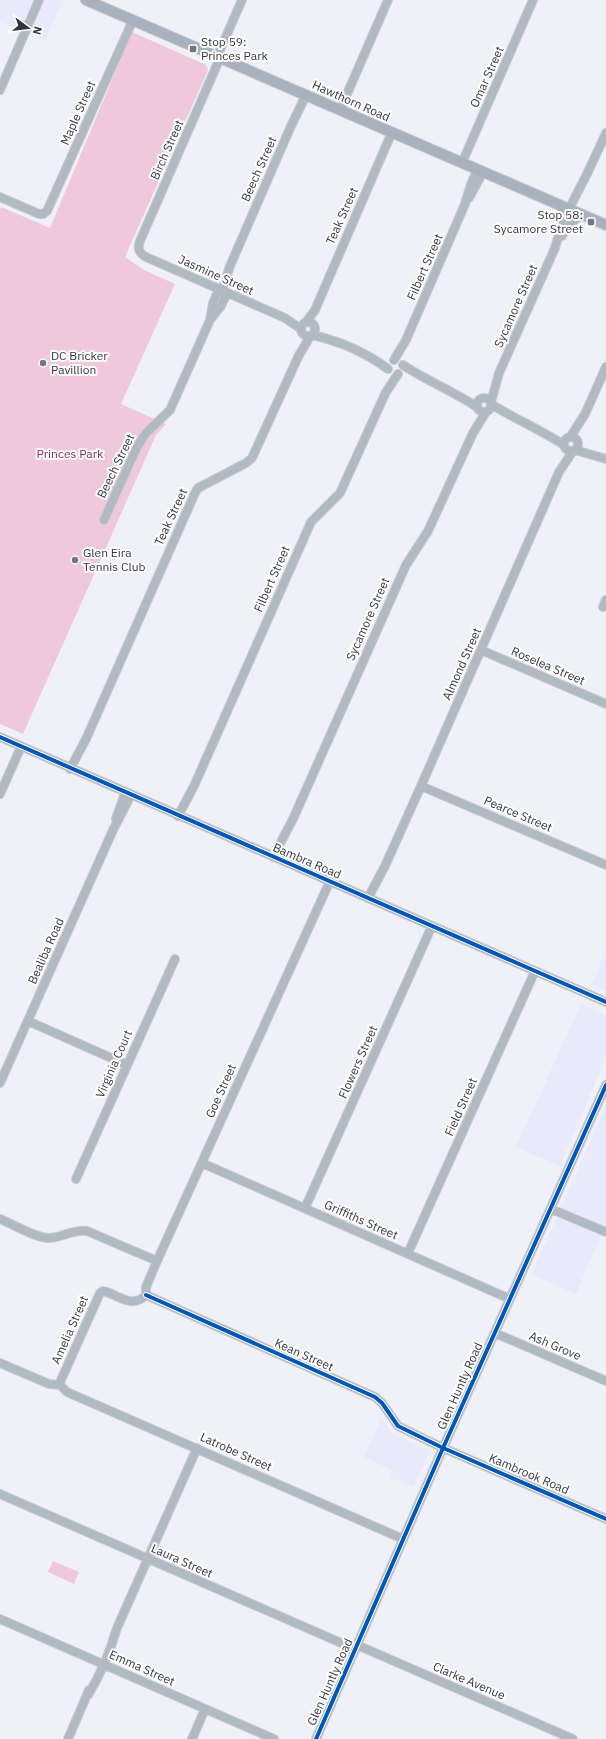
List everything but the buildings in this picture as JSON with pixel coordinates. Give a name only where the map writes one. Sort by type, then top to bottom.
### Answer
[{"type":"main road","name":"Hawthorn Road","points":[[94,2],[606,225]]},
{"type":"street","points":[[0,90],[39,0]]},
{"type":"street","name":"Birch Street","points":[[139,252],[138,246],[242,0]]},
{"type":"street","points":[[340,110],[388,0]]},
{"type":"street","name":"Omar Street","points":[[462,163],[533,0]]},
{"type":"street","name":"Maple Street","points":[[0,197],[37,213],[43,214],[49,208],[133,20]]},
{"type":"street","name":"Beech Street","points":[[104,520],[140,442],[170,410],[210,320],[213,303],[221,290],[304,94]]},
{"type":"street","name":"Teak Street","points":[[72,770],[194,493],[198,488],[246,463],[252,458],[299,355],[315,310],[392,132]]},
{"type":"street","name":"Sycamore Street","points":[[276,858],[404,568],[434,520],[555,248],[568,225],[572,210],[606,133]]},
{"type":"street","name":"Filbert Street","points":[[180,817],[308,528],[314,518],[340,493],[386,392],[406,340],[466,204],[470,186],[480,171]]},
{"type":"street","name":"Sycamore Street","points":[[555,248],[562,224],[572,210]]},
{"type":"street","name":"Jasmine Street","points":[[139,252],[146,257],[369,356],[606,459]]},
{"type":"street","name":"Almond Street","points":[[371,899],[606,367]]},
{"type":"street","name":"Roselea Street","points":[[481,650],[606,704]]},
{"type":"street","name":"Bambra Road","points":[[0,737],[72,770],[606,1002]]},
{"type":"street","points":[[0,794],[21,747]]},
{"type":"street","name":"Pearce Street","points":[[421,786],[606,865]]},
{"type":"street","name":"Bealiba Road","points":[[0,1083],[113,830],[118,808],[128,794]]},
{"type":"street","name":"Goe Street","points":[[146,1295],[146,1287],[157,1261],[330,881]]},
{"type":"street","name":"Flowers Street","points":[[306,1208],[432,926]]},
{"type":"street","name":"Virginia Court","points":[[76,1179],[175,959]]},
{"type":"street","name":"Field Street","points":[[408,1253],[535,971]]},
{"type":"street","points":[[28,1021],[127,1065]]},
{"type":"street","name":"Glen Huntly Road","points":[[316,1739],[443,1448],[606,1085]]},
{"type":"street","name":"Griffiths Street","points":[[202,1163],[510,1299]]},
{"type":"street","points":[[551,1208],[606,1232]]},
{"type":"street","points":[[0,1219],[46,1238],[57,1237],[80,1230],[87,1231],[157,1261]]},
{"type":"street","name":"Amelia Street","points":[[60,1384],[98,1295],[105,1291],[130,1301],[138,1301],[146,1295]]},
{"type":"street","name":"Kean Street","points":[[146,1295],[376,1397],[398,1426],[443,1448]]},
{"type":"street","name":"Ash Grove","points":[[495,1333],[606,1381]]},
{"type":"street","points":[[0,1363],[49,1384],[60,1384]]},
{"type":"street","name":"Latrobe Street","points":[[60,1384],[63,1389],[68,1392],[404,1539]]},
{"type":"street","points":[[68,1739],[197,1448]]},
{"type":"street","name":"Kambrook Road","points":[[443,1448],[606,1519]]},
{"type":"street","name":"Laura Street","points":[[0,1494],[148,1560],[356,1647]]},
{"type":"street","name":"Emma Street","points":[[0,1619],[274,1739]]},
{"type":"street","name":"Clarke Avenue","points":[[356,1647],[573,1739]]},
{"type":"street","points":[[192,1739],[205,1709]]},
{"type":"shaded area","points":[[0,0],[57,0],[62,2],[45,41],[0,22]]},
{"type":"shaded area","points":[[606,953],[606,990],[592,984]]},
{"type":"shaded area","points":[[581,1004],[606,1016],[606,1057],[560,1166],[516,1147]]},
{"type":"shaded area","points":[[606,1106],[606,1224],[576,1294],[532,1274]]},
{"type":"shaded area","points":[[381,1418],[391,1433],[430,1450],[414,1487],[389,1477],[392,1470],[364,1457]]},
{"type":"green space","name":"Princes Park","points":[[132,32],[206,65],[208,70],[125,257],[144,270],[175,284],[121,404],[166,424],[156,435],[23,734],[0,724],[0,209],[1,207],[50,228]]},
{"type":"green space","points":[[53,1561],[79,1572],[74,1584],[48,1572]]},
{"type":"tram line","points":[[81,0],[606,228]]},
{"type":"tram line","points":[[314,1739],[434,1463],[606,1080]]},
{"type":"cycle path","points":[[0,737],[606,1002]]},
{"type":"cycle path","points":[[316,1739],[443,1448],[606,1085]]},
{"type":"cycle path","points":[[146,1295],[375,1397],[382,1403],[398,1426],[441,1447],[606,1519]]},
{"type":"place","name":"Stop 59: Princes Park","points":[[193,49]]},
{"type":"place","name":"Stop 58: Sycamore Street","points":[[591,222]]},
{"type":"place","name":"DC Bricker Pavillion","points":[[43,363]]},
{"type":"place","name":"Glen Eira Tennis Club","points":[[75,560]]}]
